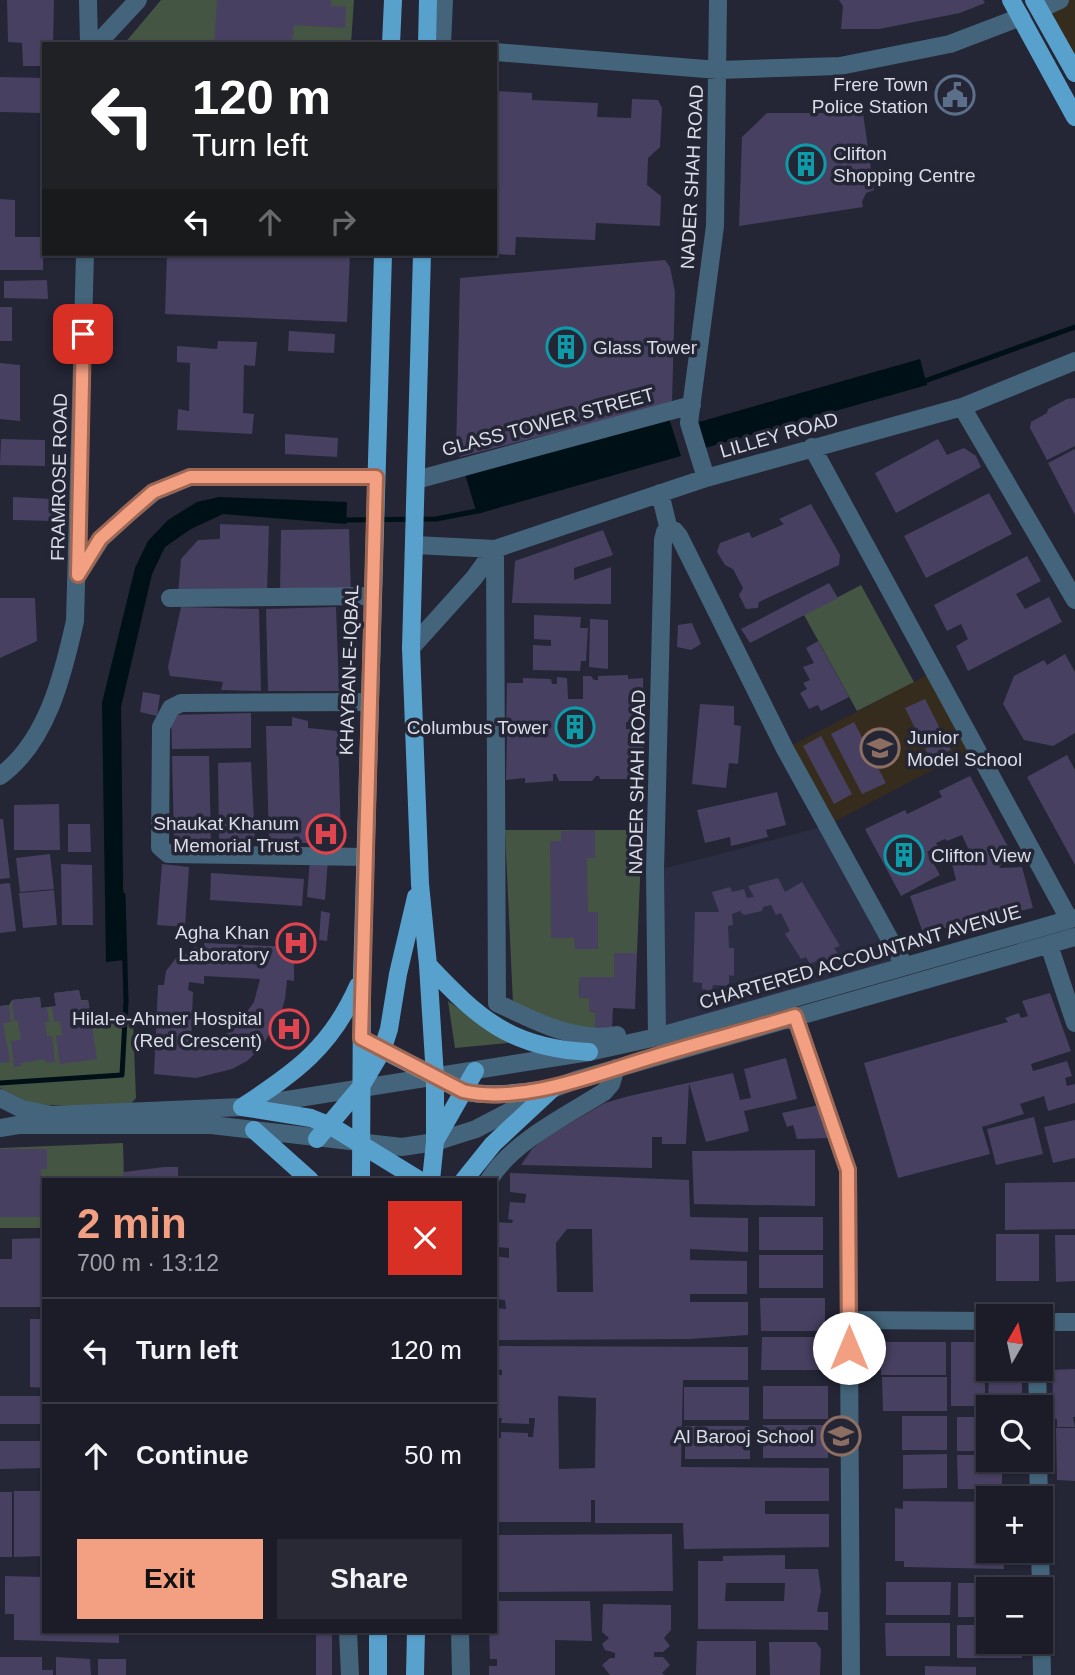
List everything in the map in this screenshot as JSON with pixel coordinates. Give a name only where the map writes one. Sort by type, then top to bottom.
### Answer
[{"type":"main road","points":[[390,42],[393,0]]},
{"type":"main road","points":[[427,42],[428,0]]},
{"type":"main road","points":[[1011,0],[1075,117]]},
{"type":"main road","points":[[1037,4],[1075,73]]},
{"type":"main road","name":"KHAYBAN-E-IQBAL","points":[[361,1178],[362,977],[383,256]]},
{"type":"main road","points":[[422,256],[411,648],[420,884],[435,1077],[435,1142]]},
{"type":"main road","points":[[324,1132],[360,1088],[382,1051],[420,884]]},
{"type":"main road","points":[[428,965],[482,1018],[499,1028],[537,1045],[559,1051],[589,1052]]},
{"type":"main road","points":[[242,1107],[296,1072],[337,1028],[362,977]]},
{"type":"main road","points":[[361,1038],[463,1091],[499,1094],[552,1089]]},
{"type":"main road","points":[[420,1178],[435,1142],[475,1071]]},
{"type":"main road","points":[[466,1178],[493,1144],[552,1089]]},
{"type":"main road","points":[[242,1107],[311,1118],[324,1132],[360,1144],[418,1178]]},
{"type":"main road","points":[[254,1130],[308,1178]]},
{"type":"main road","points":[[378,1633],[378,1675]]},
{"type":"main road","points":[[415,1675],[416,1633]]},
{"type":"street","points":[[88,0],[89,42]]},
{"type":"street","points":[[99,42],[138,0]]},
{"type":"street","points":[[442,42],[444,0]]},
{"type":"street","name":"NADER SHAH ROAD","points":[[706,478],[689,423],[715,226],[718,0]]},
{"type":"street","points":[[1037,4],[1060,0]]},
{"type":"street","points":[[497,51],[718,70],[840,66],[950,44],[1021,17]]},
{"type":"street","name":"FRAMROSE ROAD","points":[[0,776],[21,759],[46,714],[64,669],[75,621],[85,256]]},
{"type":"street","name":"LILLEY ROAD","points":[[415,545],[495,550],[706,478],[962,407],[1075,361]]},
{"type":"street","name":"GLASS TOWER STREET","points":[[416,480],[692,405]]},
{"type":"street","points":[[962,407],[1075,600]]},
{"type":"street","points":[[812,447],[1072,919]]},
{"type":"street","points":[[78,575],[100,539],[129,513],[153,492],[190,477],[376,477]]},
{"type":"street","points":[[660,493],[669,530],[675,531],[679,536],[785,749],[904,965]]},
{"type":"street","name":"NADER SHAH ROAD","points":[[659,1039],[655,872],[663,540],[665,532],[669,530]]},
{"type":"street","points":[[411,648],[474,578],[495,550]]},
{"type":"street","points":[[495,550],[499,1028]]},
{"type":"street","points":[[170,598],[372,596]]},
{"type":"street","points":[[365,857],[169,854],[163,851],[160,847],[161,727],[172,708],[181,704],[370,702]]},
{"type":"street","name":"CHARTERED ACCOUNTANT AVENUE","points":[[659,1039],[904,965],[1072,919]]},
{"type":"street","name":"CHARTERED ACCOUNTANT AVENUE","points":[[659,1039],[795,1016],[1075,937]]},
{"type":"street","points":[[1049,945],[1075,1023]]},
{"type":"street","points":[[497,1003],[568,1034],[599,1039],[659,1039]]},
{"type":"street","points":[[795,1016],[848,1170],[851,1675]]},
{"type":"street","points":[[0,1098],[22,1109],[52,1115],[242,1107],[659,1039]]},
{"type":"street","points":[[360,1144],[402,1147],[435,1142],[476,1129],[552,1089],[617,1068],[659,1039]]},
{"type":"street","points":[[490,1178],[497,1167],[527,1141],[604,1092],[611,1084],[617,1068]]},
{"type":"street","points":[[0,1114],[19,1125]]},
{"type":"street","points":[[0,1128],[19,1125],[211,1125],[254,1130],[324,1132]]},
{"type":"street","points":[[849,1320],[976,1321]]},
{"type":"street","points":[[1054,1322],[1075,1322]]},
{"type":"street","points":[[348,1633],[350,1675]]},
{"type":"street","points":[[460,1633],[461,1675]]},
{"type":"street","points":[[1042,1654],[1042,1675]]},
{"type":"shaded area","points":[[1060,0],[1075,0],[1075,73],[1040,9]]},
{"type":"shaded area","points":[[920,359],[927,385],[705,448],[699,422]]},
{"type":"shaded area","points":[[668,415],[681,456],[477,514],[465,474]]},
{"type":"shaded area","points":[[219,497],[347,502],[346,524],[223,514],[191,529],[165,547],[152,574],[121,707],[124,960],[106,962],[102,703],[135,568],[148,541],[168,520],[197,502]]},
{"type":"shaded area","name":"Junior Model School","points":[[933,672],[974,748],[828,825],[785,749]]},
{"type":"shaded area","points":[[826,826],[900,964],[657,1037],[655,871]]},
{"type":"green space","points":[[161,0],[354,0],[351,42],[126,42]]},
{"type":"green space","points":[[861,585],[914,682],[857,711],[804,615]]},
{"type":"green space","points":[[505,830],[642,830],[637,953],[614,953],[614,977],[580,977],[579,997],[589,998],[589,1011],[595,1012],[595,1030],[577,1029],[513,1004]]},
{"type":"green space","points":[[79,990],[81,1000],[88,1000],[92,1024],[133,1022],[136,1098],[126,1109],[31,1104],[0,1088],[0,1006],[9,1005],[12,1000],[40,997],[41,1008],[56,1006],[54,993]]},
{"type":"green space","points":[[448,1001],[508,1043],[455,1048]]},
{"type":"green space","points":[[123,1143],[124,1178],[42,1178],[42,1228],[0,1228],[0,1148]]},
{"type":"building","points":[[7,0],[54,0],[53,42],[42,42],[42,66],[23,66],[22,43],[8,42]]},
{"type":"building","points":[[217,0],[331,0],[331,6],[346,7],[345,28],[294,25],[292,42],[214,42]]},
{"type":"building","points":[[839,0],[983,0],[985,3],[960,13],[879,29],[841,29],[843,6]]},
{"type":"building","points":[[0,77],[42,78],[42,113],[0,112]]},
{"type":"building","points":[[497,91],[532,93],[532,100],[598,103],[597,117],[631,118],[632,99],[658,100],[662,108],[660,147],[648,158],[647,185],[661,196],[660,226],[596,223],[595,240],[516,237],[515,255],[497,254]]},
{"type":"building","name":"Clifton Shopping Centre","points":[[767,113],[863,113],[874,190],[866,193],[863,207],[739,226],[742,137]]},
{"type":"building","points":[[0,199],[15,200],[15,237],[42,237],[43,270],[0,270]]},
{"type":"building","points":[[167,256],[350,256],[347,322],[165,314]]},
{"type":"building","name":"Glass Tower","points":[[665,260],[670,267],[675,292],[672,403],[460,457],[456,454],[460,278]]},
{"type":"building","points":[[47,280],[48,299],[4,298],[4,281]]},
{"type":"building","points":[[0,307],[12,307],[12,341],[0,341]]},
{"type":"building","points":[[289,331],[335,334],[334,353],[288,351]]},
{"type":"building","points":[[218,341],[257,342],[255,366],[244,365],[243,413],[254,414],[252,434],[177,430],[178,409],[189,411],[190,363],[177,362],[177,346],[217,349]]},
{"type":"building","points":[[0,363],[20,365],[20,421],[0,419]]},
{"type":"building","points":[[1075,398],[1075,446],[1047,460],[1030,428],[1031,422],[1047,413],[1048,409]]},
{"type":"building","points":[[285,434],[338,438],[337,457],[285,454]]},
{"type":"building","points":[[1,439],[45,440],[45,466],[0,465]]},
{"type":"building","points":[[938,439],[947,455],[964,448],[976,456],[981,467],[896,513],[875,473]]},
{"type":"building","points":[[1075,449],[1075,515],[1048,463]]},
{"type":"building","points":[[989,493],[1012,534],[926,578],[904,536]]},
{"type":"building","points":[[13,497],[52,499],[52,521],[13,520]]},
{"type":"building","points":[[811,504],[840,555],[839,565],[759,602],[758,608],[746,609],[739,595],[743,588],[733,569],[725,565],[717,552],[720,543],[749,532],[752,538],[784,524],[779,519]]},
{"type":"building","points":[[220,524],[269,526],[267,594],[178,594],[181,559],[198,540],[220,539]]},
{"type":"building","points":[[349,529],[351,595],[280,592],[281,530]]},
{"type":"building","points":[[603,530],[613,555],[574,568],[574,580],[611,567],[611,604],[512,603],[515,561]]},
{"type":"building","points":[[1027,556],[1041,581],[1016,594],[1025,609],[1049,597],[1062,622],[968,671],[956,646],[968,639],[961,624],[947,631],[934,605]]},
{"type":"building","points":[[829,583],[838,598],[750,643],[741,629]]},
{"type":"building","points":[[0,598],[35,598],[37,641],[0,658]]},
{"type":"building","points":[[181,607],[259,609],[261,691],[221,690],[223,682],[170,676],[168,667]]},
{"type":"building","points":[[336,607],[339,691],[268,691],[266,609]]},
{"type":"building","points":[[534,615],[581,617],[580,628],[588,628],[586,661],[581,661],[580,671],[533,670],[533,645],[551,646],[551,640],[534,639]]},
{"type":"building","points":[[590,619],[608,620],[608,669],[589,667]]},
{"type":"building","points":[[692,623],[701,644],[691,650],[677,647],[678,625]]},
{"type":"building","points":[[818,641],[849,697],[821,711],[818,705],[809,709],[800,693],[807,689],[803,683],[810,680],[803,667],[814,663],[806,648]]},
{"type":"building","points":[[1065,654],[1075,672],[1075,733],[1053,746],[1024,740],[1003,704],[1014,676],[1044,660],[1047,665]]},
{"type":"building","name":"Columbus Tower","points":[[628,675],[628,679],[643,678],[644,722],[626,722],[626,729],[643,730],[644,775],[628,775],[628,779],[600,779],[596,776],[592,781],[559,781],[556,774],[553,774],[553,781],[525,783],[525,778],[506,780],[507,735],[524,736],[525,724],[506,725],[507,683],[523,683],[523,678],[551,679],[552,684],[557,684],[557,677],[567,678],[568,699],[583,699],[583,676],[598,680],[598,676]]},
{"type":"building","points":[[143,692],[160,695],[157,716],[140,712]]},
{"type":"building","points":[[925,699],[951,750],[930,758],[905,708]]},
{"type":"building","points":[[700,704],[734,706],[734,725],[741,726],[738,764],[729,763],[726,788],[692,784]]},
{"type":"building","points":[[251,713],[251,748],[172,749],[171,715]]},
{"type":"building","points":[[292,717],[308,721],[308,728],[338,731],[341,843],[269,843],[266,726],[292,726]]},
{"type":"building","points":[[854,722],[886,783],[862,794],[831,734]]},
{"type":"building","points":[[821,736],[852,794],[834,804],[803,746]]},
{"type":"building","points":[[1067,755],[1075,770],[1075,865],[1027,777]]},
{"type":"building","points":[[172,756],[209,756],[211,840],[174,840]]},
{"type":"building","points":[[251,762],[255,841],[219,841],[218,763]]},
{"type":"building","name":"Clifton View","points":[[970,776],[1014,858],[999,866],[1022,867],[1033,908],[923,933],[910,896],[956,880],[952,864],[973,859],[962,835],[936,843],[938,846],[927,852],[940,875],[901,896],[865,829],[905,810],[907,814],[942,797],[939,791]]},
{"type":"building","points":[[777,792],[786,825],[766,830],[768,837],[731,846],[730,837],[705,843],[697,810]]},
{"type":"building","points":[[59,804],[60,850],[14,850],[14,805]]},
{"type":"building","points":[[0,819],[3,819],[10,878],[0,879]]},
{"type":"building","points":[[68,824],[90,824],[91,852],[68,852]]},
{"type":"building","points":[[595,830],[595,858],[587,858],[588,912],[598,912],[598,949],[575,949],[574,938],[551,938],[550,841],[561,841],[561,831]]},
{"type":"building","points":[[50,854],[54,889],[20,892],[16,858]]},
{"type":"building","points":[[310,858],[328,860],[325,900],[307,897]]},
{"type":"building","points":[[61,864],[92,865],[93,925],[62,925]]},
{"type":"building","points":[[162,864],[189,867],[185,927],[157,925]]},
{"type":"building","points":[[211,873],[304,879],[302,906],[210,900]]},
{"type":"building","points":[[778,878],[785,892],[802,882],[840,946],[834,948],[839,955],[828,961],[824,957],[810,964],[806,957],[801,959],[785,934],[790,931],[781,913],[776,915],[771,905],[763,907],[762,911],[744,915],[740,911],[732,914],[733,925],[728,926],[729,948],[734,948],[734,976],[729,975],[729,986],[713,985],[712,991],[702,989],[702,983],[693,982],[695,912],[719,912],[712,892],[730,887],[732,892],[744,889],[747,898],[754,897],[748,886]]},
{"type":"building","points":[[10,883],[16,931],[0,933],[0,884]]},
{"type":"building","points":[[54,890],[57,925],[23,928],[19,893]]},
{"type":"building","points":[[321,911],[330,913],[327,941],[319,940]]},
{"type":"building","points":[[204,943],[294,947],[294,981],[287,980],[279,1020],[259,1050],[232,1069],[196,1078],[154,1074],[158,985],[164,985],[166,971],[180,953],[183,952],[184,955],[194,951],[194,947],[204,947]],"holes":[[[204,976],[260,979],[254,1002],[233,1031],[204,1041],[191,1042],[193,992],[188,990],[189,982],[204,984]]]},
{"type":"building","points":[[614,953],[637,953],[635,1009],[613,1008],[612,1030],[595,1030],[595,1012],[589,1011],[589,998],[579,997],[580,977],[614,977]]},
{"type":"building","points":[[79,990],[81,1001],[88,1000],[97,1059],[60,1064],[56,1036],[62,1035],[60,1021],[54,1022],[54,993]]},
{"type":"building","points":[[1050,993],[1071,1051],[1031,1064],[1033,1071],[1067,1061],[1072,1076],[1065,1078],[1067,1086],[1075,1084],[1075,1103],[1048,1111],[1044,1096],[1020,1104],[1024,1114],[982,1127],[990,1154],[898,1178],[864,1063],[1008,1022],[1005,1018],[1019,1013],[1021,1018],[1028,1016],[1022,1001]]},
{"type":"building","points":[[40,997],[41,1008],[47,1007],[47,1036],[52,1036],[55,1062],[46,1063],[45,1059],[21,1063],[21,1066],[14,1067],[11,1041],[21,1040],[18,1021],[14,1021],[12,1000]]},
{"type":"building","points":[[9,1005],[11,1022],[3,1023],[10,1062],[0,1063],[0,1006]]},
{"type":"building","points":[[786,1058],[797,1099],[744,1111],[749,1131],[706,1142],[689,1083],[686,1144],[662,1144],[662,1137],[652,1137],[652,1168],[521,1165],[532,1149],[547,1136],[605,1103],[629,1096],[733,1073],[740,1100],[751,1098],[744,1069]]},
{"type":"building","points":[[819,1105],[828,1138],[797,1139],[793,1125],[787,1127],[782,1113]]},
{"type":"building","points":[[1034,1117],[1043,1154],[996,1165],[987,1129]]},
{"type":"building","points":[[1075,1120],[1075,1158],[1053,1163],[1044,1127]]},
{"type":"building","points":[[0,1149],[47,1149],[47,1169],[41,1169],[42,1217],[0,1217]]},
{"type":"building","points":[[815,1150],[815,1206],[694,1204],[692,1151]]},
{"type":"building","points":[[178,1167],[178,1177],[188,1178],[124,1178],[124,1172]]},
{"type":"building","points":[[510,1173],[689,1180],[690,1217],[748,1218],[748,1252],[690,1249],[690,1260],[747,1261],[747,1294],[690,1294],[690,1302],[748,1302],[748,1335],[690,1339],[497,1340],[497,1308],[506,1309],[505,1300],[497,1299],[497,1256],[509,1258],[509,1248],[497,1247],[497,1222],[512,1223],[513,1220],[508,1219],[510,1202],[525,1203],[526,1194],[510,1192]],"holes":[[[567,1229],[592,1229],[593,1292],[557,1292],[556,1243]]]},
{"type":"building","points":[[1075,1182],[1075,1229],[1005,1230],[1005,1183]]},
{"type":"building","points":[[759,1217],[823,1217],[823,1250],[759,1250]]},
{"type":"building","points":[[996,1234],[1039,1234],[1039,1281],[996,1281]]},
{"type":"building","points":[[1055,1235],[1075,1235],[1075,1281],[1056,1282]]},
{"type":"building","points":[[42,1238],[42,1307],[0,1307],[0,1259],[12,1259],[12,1239]]},
{"type":"building","points":[[759,1255],[823,1255],[823,1288],[759,1288]]},
{"type":"building","points":[[760,1298],[825,1298],[825,1331],[761,1331]]},
{"type":"building","points":[[30,1319],[42,1319],[42,1388],[30,1387]]},
{"type":"building","points":[[762,1337],[826,1337],[826,1370],[761,1370]]},
{"type":"building","points":[[881,1342],[946,1342],[946,1375],[881,1375]]},
{"type":"building","points":[[951,1342],[976,1342],[976,1381],[985,1381],[985,1395],[976,1395],[976,1406],[951,1406]]},
{"type":"building","points":[[497,1346],[748,1347],[748,1380],[683,1380],[681,1467],[829,1468],[829,1501],[765,1501],[765,1514],[829,1514],[829,1547],[684,1549],[683,1523],[595,1523],[595,1500],[591,1500],[591,1522],[497,1522],[497,1438],[501,1438],[501,1432],[528,1433],[528,1437],[533,1437],[535,1418],[529,1418],[529,1424],[501,1423],[502,1418],[497,1418],[497,1375],[502,1375],[502,1370],[497,1369]],"holes":[[[558,1396],[596,1398],[595,1468],[559,1469]]]},
{"type":"building","points":[[1075,1369],[1075,1427],[1057,1427],[1057,1419],[1054,1419],[1054,1370]]},
{"type":"building","points":[[882,1377],[947,1377],[947,1411],[883,1411]]},
{"type":"building","points":[[989,1381],[1022,1381],[1022,1395],[988,1395]]},
{"type":"building","points":[[763,1386],[828,1386],[828,1419],[763,1419]]},
{"type":"building","points":[[684,1387],[749,1387],[749,1420],[684,1420]]},
{"type":"building","points":[[0,1396],[42,1396],[42,1424],[0,1424]]},
{"type":"building","points":[[902,1416],[947,1416],[947,1450],[902,1450]]},
{"type":"building","points":[[957,1417],[976,1417],[976,1451],[957,1451]]},
{"type":"building","points":[[763,1425],[828,1425],[828,1458],[763,1458]]},
{"type":"building","points":[[685,1426],[750,1426],[750,1459],[685,1459]]},
{"type":"building","points":[[1056,1428],[1075,1428],[1075,1481],[1057,1480]]},
{"type":"building","points":[[0,1441],[42,1441],[42,1468],[0,1469]]},
{"type":"building","points":[[947,1454],[947,1488],[903,1489],[903,1455]]},
{"type":"building","points":[[957,1455],[976,1455],[976,1472],[1002,1472],[1002,1486],[958,1489]]},
{"type":"building","points":[[14,1491],[42,1491],[42,1556],[14,1557]]},
{"type":"building","points":[[0,1492],[12,1492],[12,1557],[0,1557]]},
{"type":"building","points":[[903,1501],[976,1502],[976,1563],[1004,1563],[1004,1569],[904,1567],[904,1561],[895,1561],[895,1508],[903,1509]]},
{"type":"building","points":[[672,1534],[673,1591],[497,1592],[497,1535]]},
{"type":"building","points":[[785,1555],[785,1569],[818,1569],[821,1591],[817,1612],[828,1612],[828,1630],[698,1629],[698,1561],[723,1561],[723,1556]],"holes":[[[726,1583],[785,1583],[784,1601],[725,1601]]]},
{"type":"building","points":[[5,1576],[42,1577],[42,1633],[119,1633],[119,1643],[14,1640],[14,1614],[5,1614]]},
{"type":"building","points":[[886,1582],[951,1582],[950,1615],[886,1615]]},
{"type":"building","points":[[958,1583],[976,1583],[976,1617],[958,1617]]},
{"type":"building","points":[[498,1601],[590,1601],[592,1641],[555,1640],[555,1675],[489,1675],[489,1666],[497,1666],[497,1659],[490,1659],[489,1633],[497,1633]]},
{"type":"building","points":[[603,1604],[671,1605],[671,1630],[664,1638],[670,1646],[663,1652],[654,1652],[654,1657],[663,1657],[670,1665],[662,1673],[665,1675],[610,1675],[602,1665],[610,1658],[615,1658],[615,1653],[605,1650],[602,1644],[609,1638],[602,1632]]},
{"type":"building","points":[[885,1623],[950,1623],[950,1656],[886,1656]]},
{"type":"building","points":[[957,1625],[976,1625],[976,1654],[1022,1654],[1022,1658],[957,1658]]},
{"type":"building","points":[[316,1633],[332,1633],[332,1675],[316,1675]]},
{"type":"building","points":[[697,1641],[756,1641],[756,1675],[696,1675]]},
{"type":"building","points":[[769,1642],[816,1642],[821,1649],[820,1675],[770,1675]]},
{"type":"building","points":[[0,1657],[42,1657],[42,1670],[53,1670],[53,1675],[0,1675]]},
{"type":"building","points":[[56,1657],[90,1659],[91,1675],[56,1675]]},
{"type":"building","points":[[98,1659],[126,1659],[126,1675],[98,1675]]},
{"type":"building","points":[[925,1666],[976,1667],[976,1675],[925,1675]]},
{"type":"waterway","points":[[922,382],[1075,327]]},
{"type":"waterway","points":[[342,520],[436,519],[482,510]]},
{"type":"waterway","points":[[0,1083],[122,1075],[126,1001],[123,895]]},
{"type":"place","name":"Frere Town Police Station","points":[[955,95]]},
{"type":"place","name":"Clifton Shopping Centre","points":[[806,164]]},
{"type":"place","name":"Glass Tower","points":[[566,347]]},
{"type":"place","name":"Columbus Tower","points":[[575,727]]},
{"type":"place","name":"Junior Model School","points":[[880,748]]},
{"type":"place","name":"Shaukat Khanum Memorial Trust","points":[[326,834]]},
{"type":"place","name":"Clifton View","points":[[904,855]]},
{"type":"place","name":"Agha Khan Laboratory","points":[[296,943]]},
{"type":"place","name":"Hilal-e-Ahmer Hospital (Red Crescent)","points":[[289,1029]]},
{"type":"place","name":"Al Barooj School","points":[[841,1436]]},
{"type":"route","points":[[83,334],[78,575],[100,539],[153,492],[190,477],[376,477],[361,1038],[463,1091],[499,1094],[552,1089],[593,1074],[795,1016],[848,1170],[849,1348]]}]
